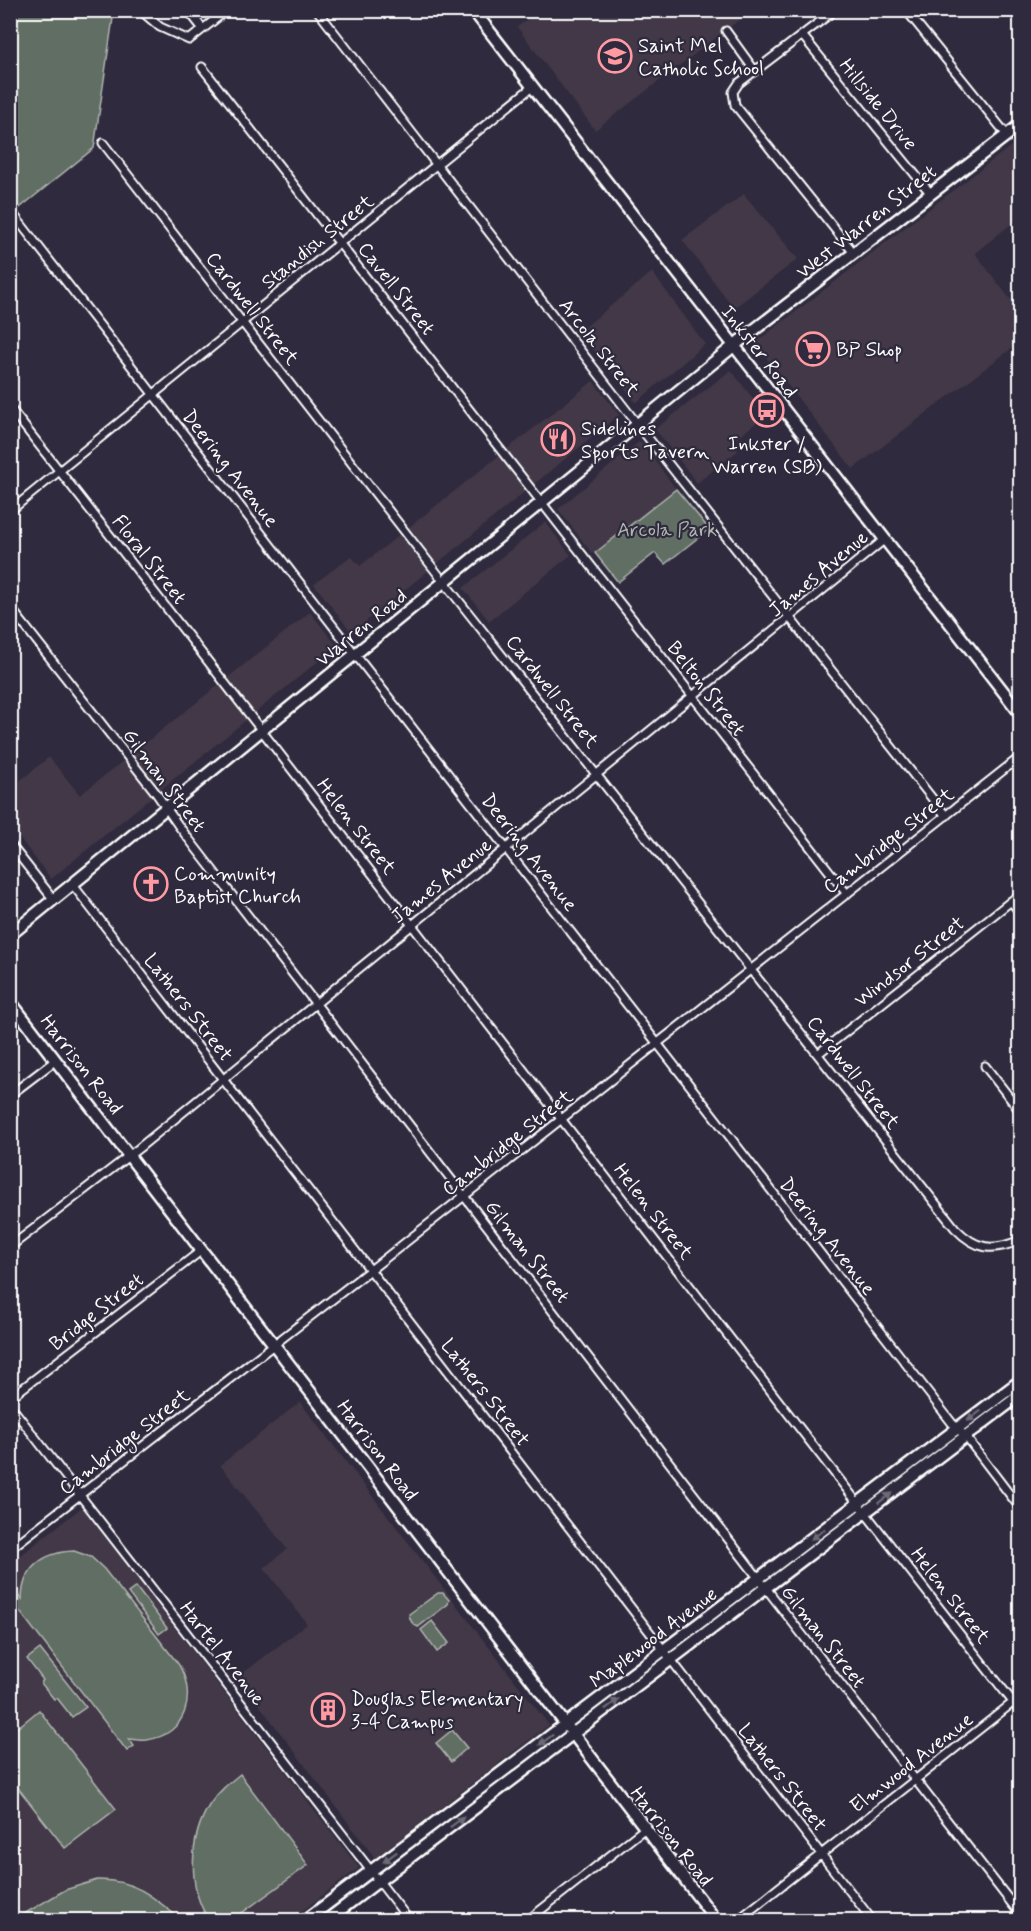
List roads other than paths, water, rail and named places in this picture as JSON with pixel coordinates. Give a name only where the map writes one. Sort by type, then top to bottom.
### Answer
[{"type":"street","points":[[140,10],[160,27],[189,40],[227,10]]},
{"type":"street","points":[[188,10],[203,29]]},
{"type":"street","name":"Arcola Street","points":[[317,10],[638,425],[946,816]]},
{"type":"street","name":"Inkster Road","points":[[473,10],[1020,713]]},
{"type":"street","points":[[835,10],[735,87],[733,96],[735,105],[854,253]]},
{"type":"street","points":[[906,10],[1007,135]]},
{"type":"street","points":[[726,32],[755,71]]},
{"type":"street","name":"Hillside Drive","points":[[802,35],[931,194]]},
{"type":"street","name":"Cavell Street","points":[[202,67],[542,502]]},
{"type":"street","name":"Standish Street","points":[[10,511],[532,87]]},
{"type":"street","name":"West Warren Street","points":[[734,347],[1020,125]]},
{"type":"street","name":"Cardwell Street","points":[[103,143],[444,582],[819,1053],[955,1228],[968,1240],[986,1247],[1002,1247],[1020,1240]]},
{"type":"street","name":"Deering Avenue","points":[[14,215],[1020,1508]]},
{"type":"street","name":"Warren Road","points":[[10,935],[734,347]]},
{"type":"street","name":"Floral Street","points":[[10,408],[262,730]]},
{"type":"street","name":"Belton Street","points":[[542,502],[847,894]]},
{"type":"street","name":"James Avenue","points":[[10,1247],[223,1079],[885,539]]},
{"type":"street","name":"Gilman Street","points":[[10,607],[1020,1914]]},
{"type":"street","name":"Helen Street","points":[[262,730],[1020,1711]]},
{"type":"street","name":"Cambridge Street","points":[[10,1549],[275,1345],[1020,757]]},
{"type":"street","points":[[10,844],[54,900]]},
{"type":"street","name":"Lathers Street","points":[[73,885],[872,1920]]},
{"type":"street","name":"Windsor Street","points":[[819,1053],[1020,894]]},
{"type":"street","points":[[1011,901],[1020,913]]},
{"type":"street","name":"Harrison Road","points":[[10,1001],[716,1920]]},
{"type":"street","points":[[10,1095],[56,1060]]},
{"type":"street","points":[[985,1066],[1020,1112]]},
{"type":"street","name":"Bridge Street","points":[[10,1398],[202,1250]]},
{"type":"street","name":"Maplewood Avenue","points":[[327,1920],[379,1882],[569,1730],[664,1650],[1020,1381]]},
{"type":"street","name":"Maplewood Avenue","points":[[308,1920],[569,1730],[671,1660],[1020,1395]]},
{"type":"street","name":"Hartel Avenue","points":[[10,1405],[409,1920]]},
{"type":"street","name":"Elmwood Avenue","points":[[738,1920],[1020,1696]]},
{"type":"street","points":[[528,1920],[644,1829]]},
{"type":"place","name":"Saint Mel Catholic School","points":[[615,56]]},
{"type":"place","name":"BP Shop","points":[[813,349]]},
{"type":"place","name":"Inkster / Warren (SB)","points":[[767,410]]},
{"type":"place","name":"Sidelines Sports Tavern","points":[[558,439]]},
{"type":"place","name":"Community Baptist Church","points":[[151,884]]},
{"type":"place","name":"Douglas Elementary 3-4 Campus","points":[[328,1710]]},
{"type":"park label","name":"Arcola Park","points":[[667,529]]}]
